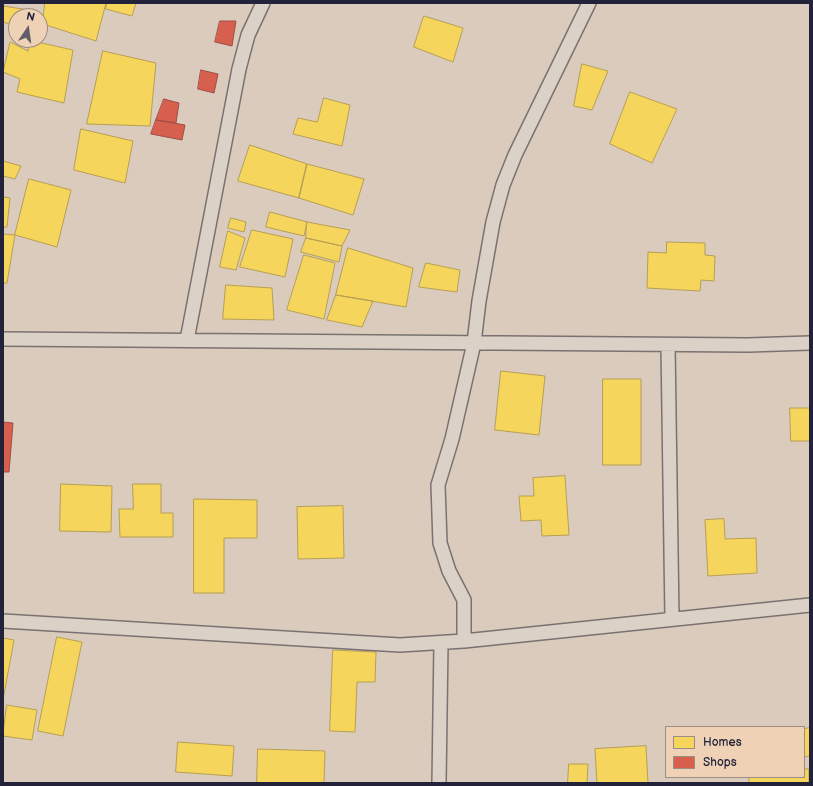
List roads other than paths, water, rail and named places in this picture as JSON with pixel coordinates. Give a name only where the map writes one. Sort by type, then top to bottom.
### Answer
[{"type":"street","points":[[186,340],[239,69],[248,35],[263,3]]},
{"type":"street","points":[[464,641],[464,600],[448,571],[440,543],[438,484],[452,438],[474,343],[492,230],[503,185],[515,155],[589,3]]},
{"type":"street","points":[[3,339],[668,345],[810,343]]},
{"type":"street","points":[[668,345],[672,619]]},
{"type":"street","points":[[3,621],[400,645],[464,641],[810,605]]},
{"type":"street","points":[[439,783],[441,643]]}]
